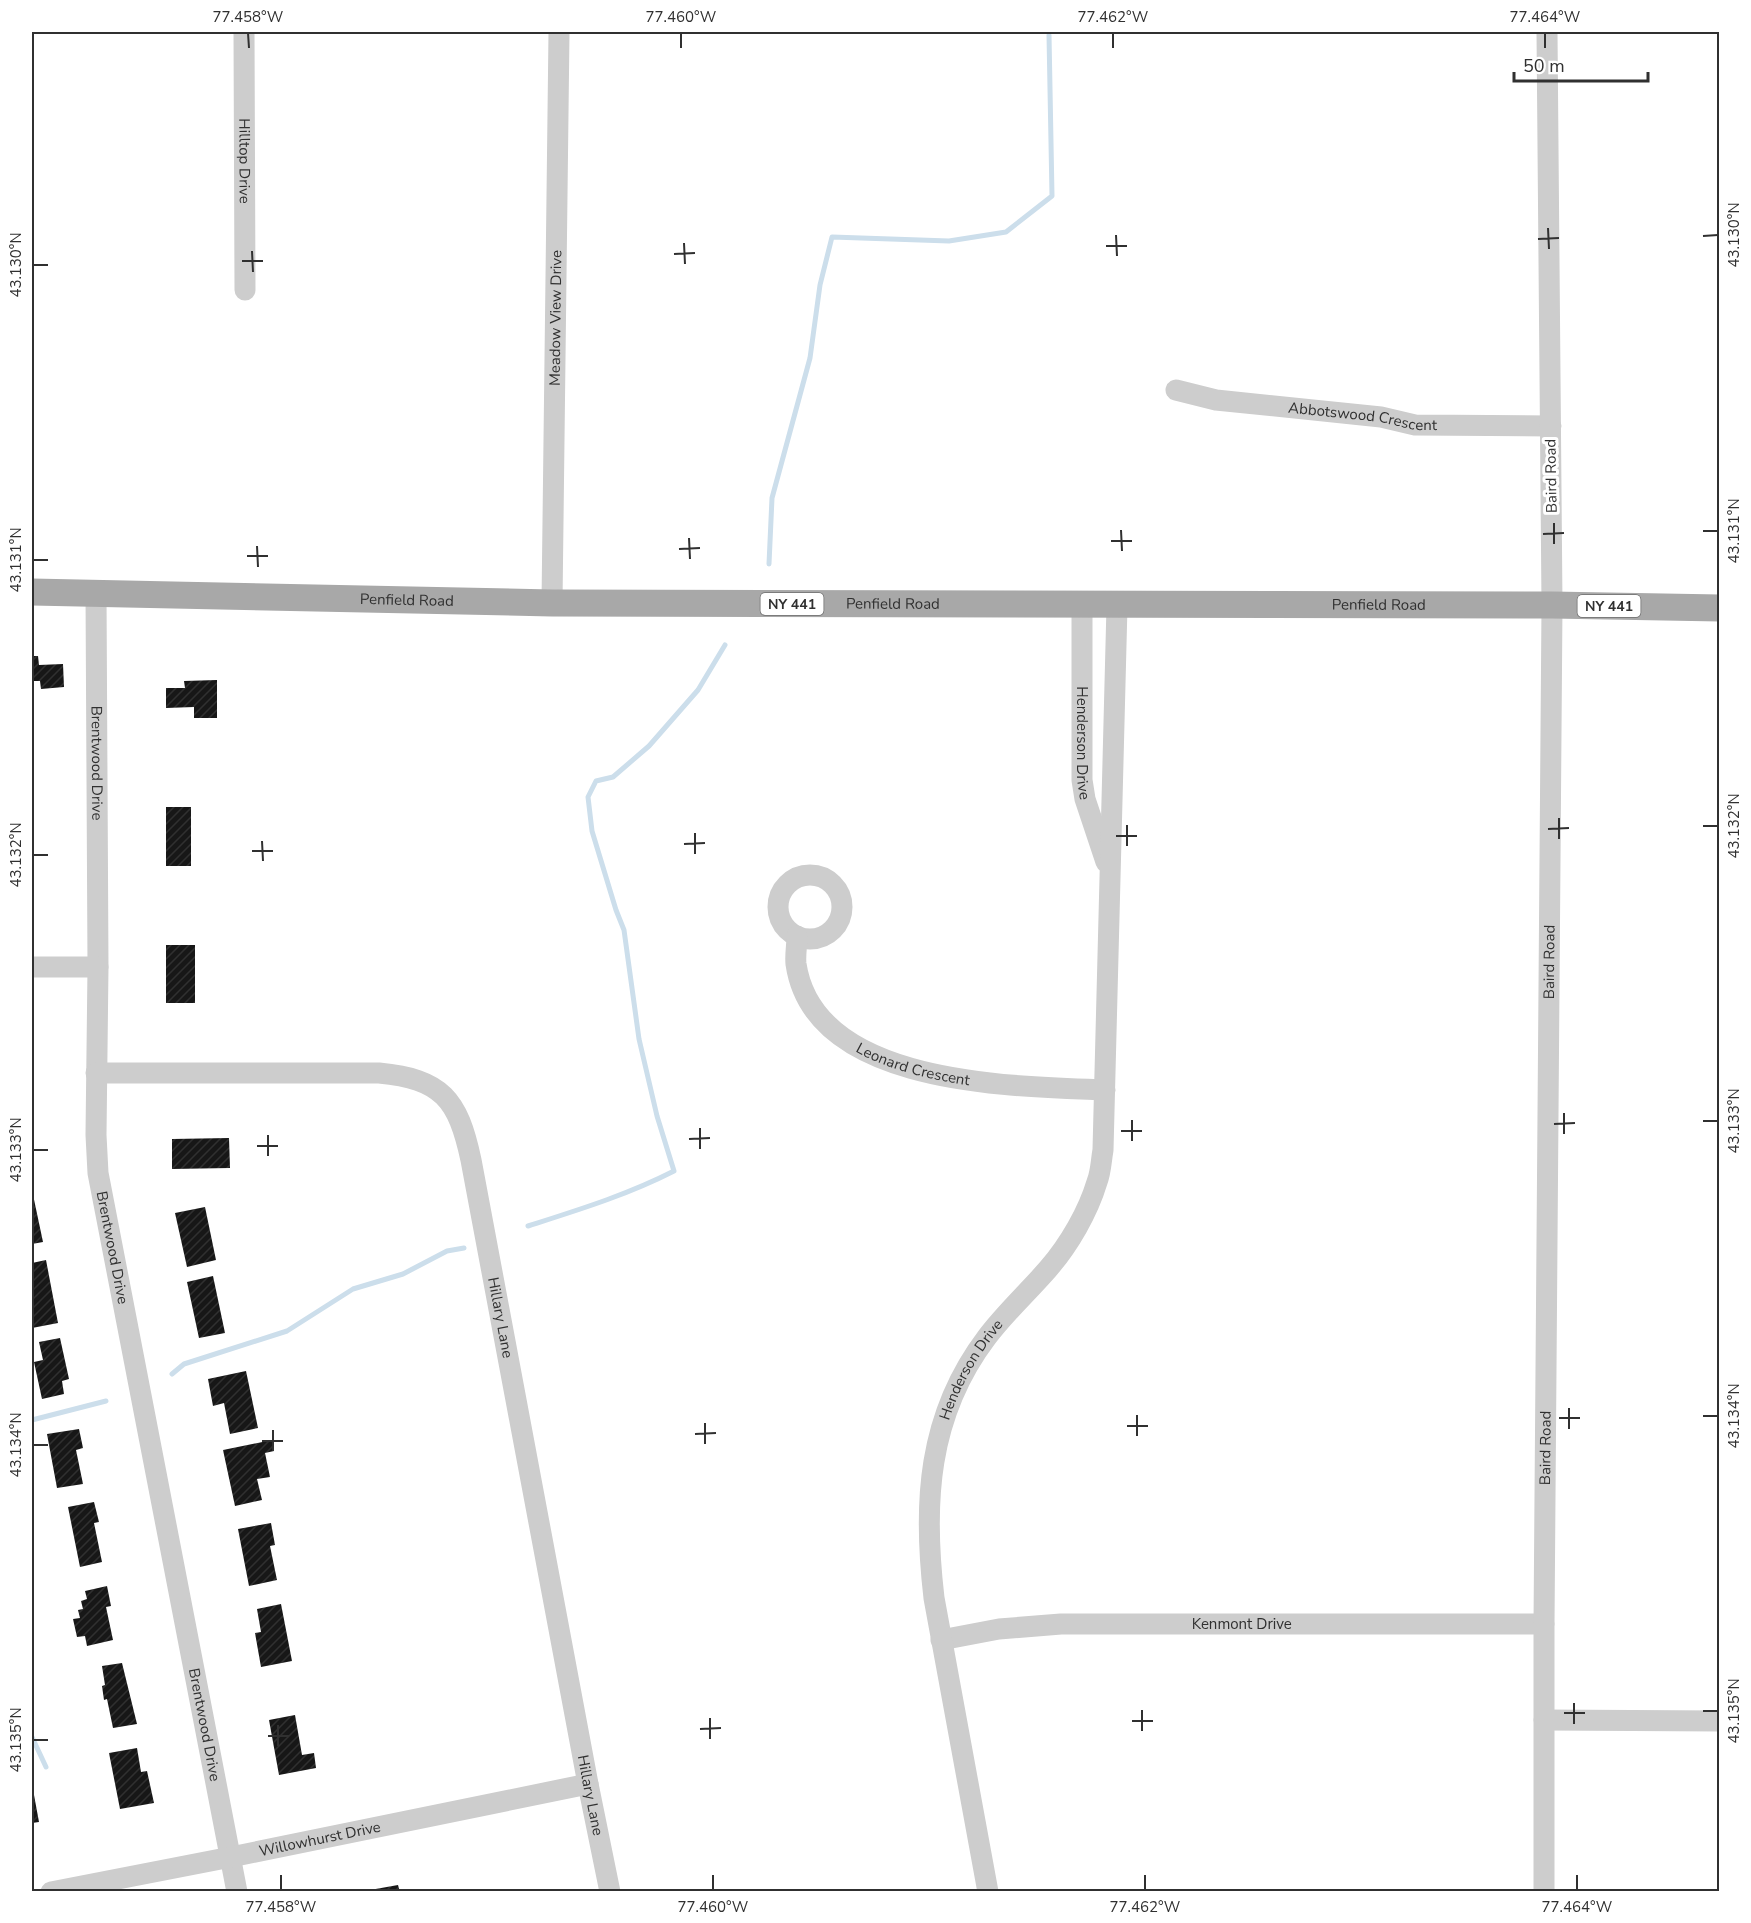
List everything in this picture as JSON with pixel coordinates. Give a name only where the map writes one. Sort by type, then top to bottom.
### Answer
[{"type":"main road","name":"Penfield Road","points":[[32,592],[552,603],[1117,606],[1552,605],[1719,608]]},
{"type":"street","name":"Hilltop Drive","points":[[244,32],[245,290]]},
{"type":"street","name":"Meadow View Drive","points":[[552,603],[559,32]]},
{"type":"street","name":"Baird Road","points":[[1544,1892],[1552,605],[1546,32]]},
{"type":"street","name":"Abbotswood Crescent","points":[[1176,390],[1216,400],[1381,417],[1415,425],[1551,426]]},
{"type":"street","name":"Brentwood Drive","points":[[96,592],[98,967],[96,1135],[104,1208],[237,1892]]},
{"type":"street","name":"Henderson Drive","points":[[1082,605],[1082,780],[1085,799],[1110,877]]},
{"type":"street","name":"Henderson Drive","points":[[988,1892],[941,1640],[930,1567],[928,1515],[931,1472],[939,1433],[949,1401],[966,1369],[986,1338],[1049,1268],[1068,1242],[1086,1210],[1098,1181],[1103,1150],[1105,1090],[1117,606]]},
{"type":"street","name":"Leonard Crescent","points":[[798,936],[796,962],[803,991],[816,1012],[835,1033],[869,1054],[903,1066],[987,1083],[1105,1090]]},
{"type":"street","points":[[32,967],[98,967]]},
{"type":"street","name":"Hillary Lane","points":[[96,1073],[379,1073],[406,1076],[427,1083],[444,1095],[455,1110],[465,1130],[471,1160],[610,1892]]},
{"type":"street","name":"Kenmont Drive","points":[[941,1640],[999,1629],[1061,1624],[1544,1624]]},
{"type":"street","points":[[1544,1720],[1719,1721]]},
{"type":"street","name":"Willowhurst Drive","points":[[51,1892],[588,1784]]},
{"type":"building","points":[[32,656],[38,656],[39,665],[63,664],[64,687],[41,689],[40,681],[32,681]]},
{"type":"building","points":[[217,680],[217,718],[194,718],[194,707],[166,708],[166,688],[185,688],[184,681]]},
{"type":"building","points":[[166,807],[191,807],[191,866],[166,866]]},
{"type":"building","points":[[166,945],[195,945],[195,1003],[166,1003]]},
{"type":"building","points":[[229,1138],[230,1168],[172,1169],[172,1139]]},
{"type":"building","points":[[32,1190],[43,1242],[32,1244]]},
{"type":"building","points":[[205,1207],[216,1260],[187,1267],[175,1213]]},
{"type":"building","points":[[46,1260],[58,1323],[32,1328],[32,1263]]},
{"type":"building","points":[[213,1276],[225,1333],[199,1338],[187,1282]]},
{"type":"building","points":[[60,1338],[69,1379],[62,1381],[64,1394],[42,1399],[34,1362],[43,1360],[39,1342]]},
{"type":"building","points":[[246,1371],[258,1428],[230,1434],[224,1403],[213,1406],[208,1379]]},
{"type":"building","points":[[79,1429],[83,1448],[76,1450],[83,1484],[57,1488],[47,1434]]},
{"type":"building","points":[[272,1440],[274,1451],[265,1453],[270,1477],[257,1479],[262,1500],[235,1506],[223,1450]]},
{"type":"building","points":[[94,1502],[99,1522],[94,1523],[102,1562],[80,1567],[68,1507]]},
{"type":"building","points":[[271,1523],[275,1545],[270,1546],[277,1580],[249,1586],[238,1529]]},
{"type":"building","points":[[107,1586],[111,1606],[106,1607],[113,1640],[87,1646],[85,1636],[77,1637],[73,1619],[80,1618],[78,1610],[83,1609],[81,1601],[87,1599],[85,1591]]},
{"type":"building","points":[[281,1604],[292,1661],[261,1667],[255,1633],[261,1632],[257,1609]]},
{"type":"building","points":[[122,1663],[137,1724],[113,1728],[107,1699],[104,1700],[102,1686],[105,1685],[102,1666]]},
{"type":"building","points":[[295,1715],[302,1755],[314,1753],[316,1768],[279,1775],[269,1720]]},
{"type":"building","points":[[137,1748],[141,1772],[147,1771],[154,1803],[120,1809],[109,1753]]},
{"type":"building","points":[[34,1795],[39,1822],[32,1823],[32,1796]]},
{"type":"building","points":[[398,1885],[400,1892],[370,1892],[370,1890]]},
{"type":"waterway","points":[[769,564],[772,498],[810,358],[820,285],[832,237],[949,241],[1006,232],[1052,196],[1049,35]]},
{"type":"waterway","points":[[528,1226],[620,1195],[674,1171],[657,1116],[639,1039],[624,930],[592,831],[588,797],[596,781],[613,777],[649,746],[698,690],[725,645]]},
{"type":"waterway","points":[[172,1374],[184,1364],[287,1331],[353,1289],[403,1274],[447,1251],[464,1248]]},
{"type":"waterway","points":[[32,1420],[106,1401]]},
{"type":"waterway","points":[[32,1737],[46,1767]]}]
